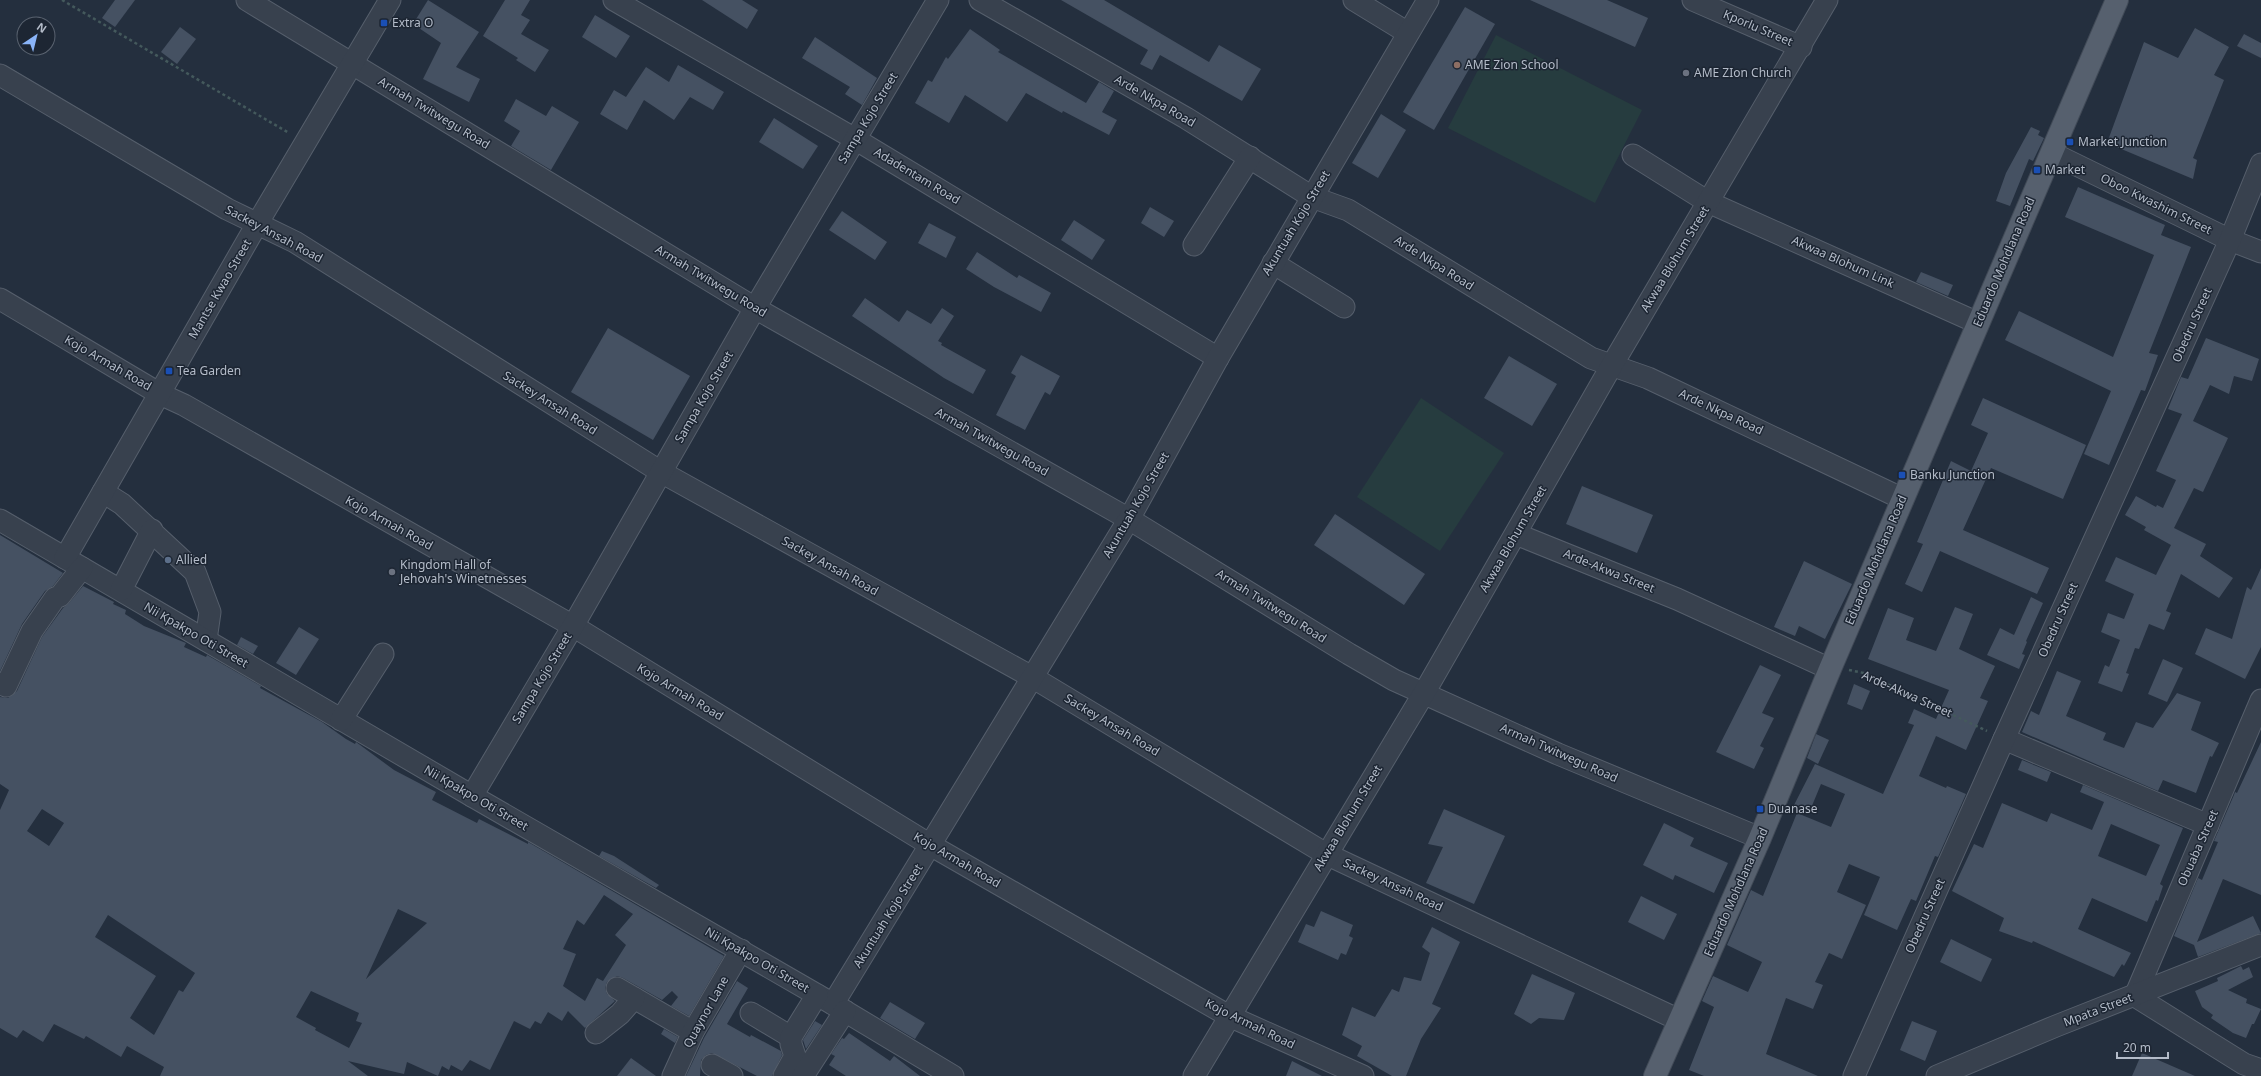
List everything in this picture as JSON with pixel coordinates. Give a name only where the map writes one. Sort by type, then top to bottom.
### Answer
[{"type":"main road","name":"Eduardo Mohdlana Road","points":[[1655,1076],[1760,838],[1830,669],[2116,0]]},
{"type":"street","name":"Armah Twitwegu Road","points":[[247,0],[755,308],[1129,519],[1348,654],[1394,680],[1558,754],[1760,838]]},
{"type":"street","name":"Mantse Kwao Street","points":[[0,684],[6,686],[32,631],[55,598],[60,596],[103,492],[256,224],[306,143],[390,0]]},
{"type":"street","name":"Adadentam Road","points":[[614,0],[855,139],[1218,358]]},
{"type":"street","name":"Sampa Kojo Street","points":[[472,796],[573,626],[755,308],[938,0]]},
{"type":"street","name":"Arde Nkpa Road","points":[[980,0],[1250,157],[1312,197],[1348,210],[1590,358],[1648,378],[1903,499]]},
{"type":"street","points":[[1354,0],[1408,33]]},
{"type":"street","name":"Akuntuah Kojo Street","points":[[832,1003],[932,846],[1032,677],[1129,519],[1218,358],[1428,0]]},
{"type":"street","name":"Kporlu Street","points":[[1694,0],[1801,47]]},
{"type":"street","name":"Akwaa Blohum Street","points":[[1194,1076],[1424,693],[1612,365],[1828,0]]},
{"type":"street","name":"Sackey Ansah Road","points":[[0,75],[256,224],[295,242],[661,472],[1032,677],[1326,854],[1679,1020]]},
{"type":"street","name":"Oboo Kwashim Street","points":[[2052,152],[2230,240],[2259,256]]},
{"type":"street","name":"Akwaa Blohum Link","points":[[1633,155],[1708,202],[1978,323]]},
{"type":"street","points":[[1194,245],[1250,157]]},
{"type":"street","name":"Obedru Street","points":[[1854,1076],[2004,738],[2230,240],[2261,164]]},
{"type":"street","points":[[1273,263],[1344,307]]},
{"type":"street","name":"Kojo Armah Road","points":[[0,300],[160,394],[184,405],[573,626],[932,846],[1229,1016],[1363,1076]]},
{"type":"street","points":[[103,492],[122,504],[152,530],[195,572],[210,612],[206,640]]},
{"type":"street","name":"Nii Kpakpo Oti Street","points":[[0,520],[341,720],[832,1003],[953,1076]]},
{"type":"street","points":[[121,590],[152,530]]},
{"type":"street","name":"Arde-Akwa Street","points":[[1516,534],[1677,599],[1830,669]]},
{"type":"street","points":[[341,720],[383,654]]},
{"type":"street","name":"Obuaba Street","points":[[2135,996],[2261,700]]},
{"type":"street","points":[[2004,738],[2208,825]]},
{"type":"street","name":"Mpata Street","points":[[1937,1076],[2261,946]]},
{"type":"street","name":"Quaynor Lane","points":[[673,1076],[693,1032],[741,950]]},
{"type":"street","points":[[596,1033],[620,1014],[626,993],[693,1032]]},
{"type":"street","points":[[2135,996],[2244,1064],[2261,1070]]},
{"type":"street","points":[[791,1037],[832,1003]]},
{"type":"street","points":[[804,1076],[832,1003]]},
{"type":"street","points":[[751,1013],[791,1037]]},
{"type":"street","points":[[784,1076],[795,1056],[791,1044],[791,1037]]},
{"type":"street","points":[[712,1065],[732,1076]]},
{"type":"path","points":[[62,0],[306,143]]},
{"type":"path","name":"Arde-Akwa Street","points":[[1830,669],[1864,673],[2004,738]]},
{"type":"green space","points":[[1496,35],[1642,110],[1595,203],[1448,128]]},
{"type":"green space","points":[[1421,398],[1504,453],[1440,551],[1357,497]]},
{"type":"building","points":[[115,0],[135,0],[115,27],[102,18]]},
{"type":"building","points":[[428,0],[479,32],[456,67],[480,79],[469,102],[423,79],[441,43],[413,24]]},
{"type":"building","points":[[505,0],[530,0],[521,15],[530,20],[521,34],[549,50],[535,72],[516,60],[518,58],[483,36]]},
{"type":"building","points":[[702,0],[742,0],[758,10],[747,29]]},
{"type":"building","points":[[1061,0],[1104,0],[1209,62],[1219,45],[1261,69],[1242,101],[1160,55],[1152,70],[1140,64],[1148,50]]},
{"type":"building","points":[[1530,0],[1607,0],[1648,18],[1635,47]]},
{"type":"building","points":[[1465,7],[1495,24],[1434,130],[1403,112]]},
{"type":"building","points":[[595,15],[630,36],[616,58],[582,37]]},
{"type":"building","points":[[180,27],[196,39],[177,64],[161,52]]},
{"type":"building","points":[[2195,28],[2229,47],[2214,75],[2224,80],[2193,158],[2197,160],[2193,179],[2107,143],[2144,42],[2178,58]]},
{"type":"building","points":[[970,29],[1000,50],[998,52],[1086,103],[1099,82],[1114,91],[1102,112],[1117,120],[1109,135],[1063,111],[1062,113],[1026,93],[1007,122],[965,95],[949,123],[915,103],[928,80],[932,82],[946,57],[948,59]]},
{"type":"building","points":[[2244,34],[2261,43],[2261,58],[2237,46]]},
{"type":"building","points":[[815,37],[877,78],[862,105],[845,94],[850,87],[802,58]]},
{"type":"building","points":[[678,65],[724,92],[713,110],[690,97],[674,120],[644,100],[627,130],[600,114],[614,90],[626,97],[646,67],[669,82]]},
{"type":"building","points":[[516,99],[546,116],[552,106],[579,122],[551,170],[511,146],[520,131],[504,121]]},
{"type":"building","points":[[1381,114],[1406,130],[1378,178],[1352,163]]},
{"type":"building","points":[[774,118],[818,146],[803,169],[759,142]]},
{"type":"building","points":[[2031,127],[2040,131],[2038,135],[2044,138],[2033,161],[2029,159],[2010,206],[1996,201],[2006,173]]},
{"type":"building","points":[[2078,187],[2165,225],[2161,235],[2191,247],[2149,353],[2158,355],[2145,391],[2141,390],[2109,465],[2084,454],[2111,391],[2005,340],[2019,311],[2113,357],[2154,255],[2065,217]]},
{"type":"building","points":[[1150,207],[1174,221],[1164,237],[1141,223]]},
{"type":"building","points":[[842,211],[887,242],[875,260],[829,230]]},
{"type":"building","points":[[1074,220],[1105,240],[1092,260],[1061,240]]},
{"type":"building","points":[[929,223],[956,237],[946,258],[918,243]]},
{"type":"building","points":[[977,252],[1017,278],[1019,275],[1051,293],[1041,312],[994,287],[966,269]]},
{"type":"building","points":[[1921,272],[1953,285],[1948,296],[1916,282]]},
{"type":"building","points":[[865,298],[899,322],[907,310],[931,324],[942,308],[954,316],[938,341],[942,343],[941,345],[986,370],[973,394],[944,378],[852,316]]},
{"type":"building","points":[[608,328],[690,376],[653,440],[571,392]]},
{"type":"building","points":[[2206,338],[2259,359],[2252,381],[2234,376],[2229,394],[2210,385],[2193,421],[2228,438],[2203,492],[2194,488],[2174,528],[2206,544],[2200,556],[2233,578],[2219,598],[2181,574],[2166,611],[2171,613],[2164,630],[2149,624],[2139,649],[2135,648],[2126,673],[2129,674],[2122,692],[2098,683],[2105,665],[2109,667],[2120,640],[2101,632],[2108,613],[2124,619],[2134,594],[2105,581],[2116,557],[2156,575],[2171,545],[2144,530],[2146,527],[2125,515],[2136,496],[2156,507],[2157,505],[2163,508],[2176,480],[2156,471],[2182,414],[2168,409],[2181,377],[2188,379]]},
{"type":"building","points":[[1021,355],[1060,376],[1050,395],[1045,392],[1025,430],[996,415],[1016,376],[1011,373]]},
{"type":"building","points":[[1509,356],[1557,384],[1532,426],[1484,398]]},
{"type":"building","points":[[1983,398],[2086,445],[2063,499],[1991,468],[1963,530],[2049,568],[2037,594],[1940,551],[1922,592],[1905,584],[1923,544],[1917,542],[1951,461],[1971,471],[1988,433],[1971,425]]},
{"type":"building","points":[[1582,486],[1653,515],[1637,553],[1566,524]]},
{"type":"building","points":[[1335,514],[1425,574],[1404,605],[1314,545]]},
{"type":"building","points":[[0,535],[63,573],[53,586],[45,591],[22,624],[0,671]]},
{"type":"building","points":[[1804,561],[1852,584],[1825,639],[1799,626],[1795,636],[1774,627]]},
{"type":"building","points":[[2261,568],[2261,647],[2245,679],[2195,654],[2206,628],[2232,639],[2247,587],[2251,590]]},
{"type":"building","points":[[83,586],[114,602],[113,604],[126,610],[125,614],[144,626],[186,643],[184,647],[206,657],[207,655],[261,686],[260,688],[322,722],[346,739],[355,744],[356,742],[394,770],[436,792],[432,800],[477,823],[479,819],[528,844],[528,842],[724,956],[689,1016],[671,1006],[678,997],[672,991],[662,1000],[617,976],[607,982],[605,988],[607,994],[615,1001],[585,1028],[568,1011],[562,1021],[548,1012],[541,1024],[535,1021],[530,1029],[514,1021],[490,1070],[470,1060],[462,1071],[451,1065],[449,1070],[442,1066],[438,1076],[407,1062],[404,1074],[348,1061],[368,1076],[160,1076],[164,1067],[127,1046],[121,1057],[86,1036],[84,1039],[54,1024],[43,1042],[23,1030],[17,1038],[0,1028],[0,810],[9,790],[0,784],[0,697],[8,698],[17,691],[42,637],[63,608]],"holes":[[[42,809],[64,823],[49,846],[27,831]],[[604,895],[633,914],[615,935],[626,945],[603,981],[597,978],[585,1001],[563,986],[576,954],[563,949],[577,920],[584,925]],[[398,909],[427,923],[366,979]],[[108,915],[195,973],[183,992],[179,990],[154,1035],[130,1018],[156,976],[95,937]],[[311,991],[359,1013],[356,1021],[362,1023],[349,1048],[315,1030],[316,1028],[296,1017]]]},
{"type":"building","points":[[2031,597],[2043,603],[2026,641],[2027,642],[2022,654],[2025,655],[2019,669],[1987,655],[2000,628],[2014,635]]},
{"type":"building","points":[[1955,607],[1973,614],[1959,649],[1995,666],[1980,698],[1988,701],[1966,750],[1936,736],[1919,776],[1946,788],[1947,786],[1966,794],[1938,857],[1935,856],[1916,901],[1911,899],[1897,930],[1864,915],[1880,877],[1849,864],[1837,892],[1866,905],[1842,959],[1829,953],[1815,982],[1823,985],[1813,1009],[1786,998],[1766,1054],[1818,1076],[1704,1076],[1689,1070],[1714,1007],[1702,1001],[1713,976],[1748,992],[1762,962],[1727,945],[1751,890],[1763,896],[1797,813],[1831,827],[1845,794],[1821,784],[1809,813],[1793,807],[1815,764],[1883,794],[1914,725],[1908,723],[1914,709],[1936,719],[1949,690],[1868,659],[1888,608],[1914,618],[1906,640],[1936,651]]},
{"type":"building","points":[[299,627],[319,639],[296,675],[276,663]]},
{"type":"building","points":[[241,637],[258,646],[253,654],[237,645]]},
{"type":"building","points":[[2163,659],[2183,668],[2167,702],[2148,694]]},
{"type":"building","points":[[1760,665],[1781,675],[1762,713],[1774,718],[1760,746],[1764,748],[1754,769],[1716,752]]},
{"type":"building","points":[[2057,671],[2081,681],[2066,716],[2106,733],[2103,740],[2124,748],[2136,722],[2153,728],[2177,693],[2201,702],[2191,730],[2219,743],[2212,757],[2210,756],[2196,793],[2163,780],[2158,791],[2022,732],[2031,711],[2039,715]]},
{"type":"building","points":[[1854,684],[1870,691],[1862,710],[1847,704]]},
{"type":"building","points":[[1816,734],[1829,740],[1818,764],[1807,758]]},
{"type":"building","points":[[2261,742],[2261,895],[2223,879],[2197,942],[2253,916],[2261,933],[2198,957],[2194,945],[2174,936],[2198,878],[2202,880],[2218,842],[2214,841],[2235,792],[2237,793]]},
{"type":"building","points":[[2022,760],[2051,772],[2047,782],[2018,770]]},
{"type":"building","points":[[2083,785],[2183,828],[2160,884],[2163,886],[2158,901],[2156,900],[2147,922],[2092,898],[2078,929],[2131,953],[2124,966],[2122,964],[2114,977],[2033,941],[2032,943],[1999,931],[2004,918],[1952,891],[1974,844],[1983,848],[2002,803],[2047,822],[2051,813],[2092,830],[2104,802],[2080,792]],"holes":[[[2111,824],[2160,845],[2146,876],[2098,856]]]},
{"type":"building","points":[[1444,809],[1505,836],[1474,904],[1426,883],[1443,847],[1428,844]]},
{"type":"building","points":[[1664,823],[1694,838],[1690,846],[1728,863],[1714,893],[1675,875],[1673,880],[1643,865]]},
{"type":"building","points":[[602,851],[614,856],[659,885],[656,888],[599,856]]},
{"type":"building","points":[[1641,896],[1677,914],[1664,940],[1628,922]]},
{"type":"building","points":[[1321,911],[1353,925],[1349,936],[1353,938],[1346,955],[1341,953],[1338,960],[1298,942],[1306,924],[1314,927]]},
{"type":"building","points":[[1432,927],[1460,942],[1432,1004],[1441,1008],[1421,1039],[1406,1076],[1392,1076],[1357,1056],[1362,1046],[1342,1035],[1352,1007],[1375,1017],[1392,989],[1399,992],[1404,977],[1421,981],[1430,953],[1422,947]]},
{"type":"building","points":[[1951,939],[1992,959],[1981,982],[1940,962]]},
{"type":"building","points":[[2241,966],[2243,970],[2249,967],[2253,977],[2228,990],[2247,999],[2246,1003],[2261,1009],[2246,1038],[2233,1033],[2211,1018],[2213,1015],[2202,1007],[2195,991],[2218,981],[2217,978]]},
{"type":"building","points":[[1532,974],[1575,993],[1564,1020],[1539,1018],[1531,1024],[1514,1014]]},
{"type":"building","points":[[737,981],[748,988],[727,1024],[750,1037],[751,1035],[781,1051],[782,1055],[772,1076],[757,1076],[712,1053],[706,1055],[701,1060],[700,1076],[686,1076],[704,1038]]},
{"type":"building","points":[[890,1002],[925,1023],[915,1039],[880,1018]]},
{"type":"building","points":[[815,1021],[822,1025],[806,1049],[803,1040]]},
{"type":"building","points":[[1912,1021],[1937,1031],[1925,1061],[1900,1050]]},
{"type":"building","points":[[664,1029],[678,1037],[675,1043],[661,1034]]},
{"type":"building","points":[[849,1033],[890,1061],[894,1056],[920,1076],[846,1076],[829,1065],[835,1056],[831,1054],[842,1038],[844,1039]]},
{"type":"building","points":[[2142,1053],[2195,1076],[2132,1076]]},
{"type":"building","points":[[631,1058],[656,1076],[617,1076]]},
{"type":"building","points":[[1292,1061],[1322,1076],[1286,1076]]},
{"type":"place","name":"Extra O","points":[[384,23]]},
{"type":"place","name":"AME Zion School","points":[[1457,65]]},
{"type":"place","name":"AME ZIon Church","points":[[1686,73]]},
{"type":"place","name":"Market Junction","points":[[2070,142]]},
{"type":"place","name":"Market","points":[[2037,170]]},
{"type":"place","name":"Tea Garden","points":[[169,371]]},
{"type":"place","name":"Banku Junction","points":[[1902,475]]},
{"type":"place","name":"Allied","points":[[168,560]]},
{"type":"place","name":"Kingdom Hall of Jehovah's Winetnesses","points":[[392,572]]},
{"type":"place","name":"Duanase","points":[[1760,809]]}]
